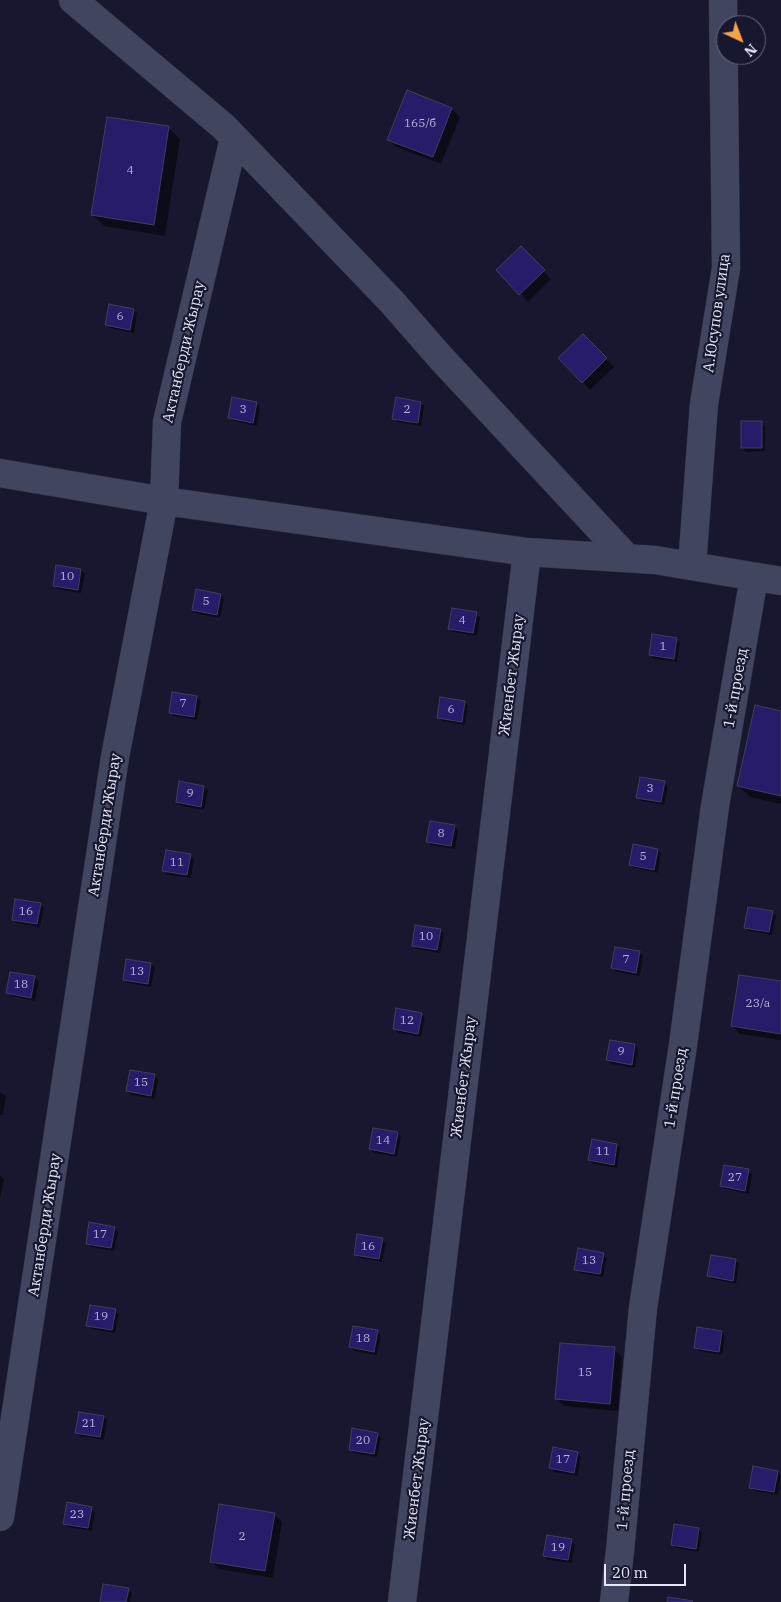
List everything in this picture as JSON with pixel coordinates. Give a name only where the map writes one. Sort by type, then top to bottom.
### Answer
[{"type":"street","points":[[73,0],[224,127],[392,302],[440,357],[627,558]]},
{"type":"street","name":"А.Юсупов улица","points":[[692,566],[704,404],[726,268],[723,0]]},
{"type":"street","name":"Актанберди Жырау","points":[[0,1517],[115,758],[164,501],[167,422],[234,138]]},
{"type":"street","points":[[0,473],[164,501],[526,552],[627,558],[692,566],[781,581]]},
{"type":"street","name":"Жиенбет Жырау","points":[[402,1602],[526,552]]},
{"type":"street","name":"1-й проезд","points":[[614,1602],[643,1308],[683,1045],[715,806],[754,577]]},
{"type":"building","points":[[407,90],[452,108],[433,157],[387,140]]},
{"type":"building","points":[[107,117],[169,126],[154,225],[91,215]]},
{"type":"building","points":[[521,246],[545,270],[519,295],[496,270]]},
{"type":"building","points":[[109,304],[134,309],[130,330],[105,325]]},
{"type":"building","points":[[583,334],[607,358],[582,383],[558,358]]},
{"type":"building","points":[[232,397],[257,402],[253,423],[228,418]]},
{"type":"building","points":[[396,397],[421,402],[418,423],[392,419]]},
{"type":"building","points":[[741,421],[762,421],[762,448],[741,448]]},
{"type":"building","points":[[56,565],[81,569],[78,590],[53,586]]},
{"type":"building","points":[[196,589],[221,594],[217,615],[192,610]]},
{"type":"building","points":[[452,608],[477,612],[473,633],[448,629]]},
{"type":"building","points":[[652,634],[677,638],[674,659],[649,655]]},
{"type":"building","points":[[172,692],[197,696],[194,717],[169,713]]},
{"type":"building","points":[[440,697],[465,701],[462,722],[437,718]]},
{"type":"building","points":[[755,705],[781,711],[781,796],[737,786]]},
{"type":"building","points":[[640,777],[665,781],[661,802],[636,798]]},
{"type":"building","points":[[179,781],[204,786],[201,807],[176,802]]},
{"type":"building","points":[[430,821],[455,825],[451,846],[426,842]]},
{"type":"building","points":[[633,844],[658,849],[654,870],[629,865]]},
{"type":"building","points":[[166,850],[191,854],[187,875],[162,871]]},
{"type":"building","points":[[15,899],[41,903],[37,924],[12,920]]},
{"type":"building","points":[[748,907],[773,911],[769,932],[744,928]]},
{"type":"building","points":[[415,925],[441,929],[437,950],[412,946]]},
{"type":"building","points":[[615,947],[640,951],[636,973],[611,968]]},
{"type":"building","points":[[126,959],[151,963],[148,984],[123,980]]},
{"type":"building","points":[[10,972],[35,976],[31,998],[6,993]]},
{"type":"building","points":[[739,975],[781,981],[781,1034],[731,1026]]},
{"type":"building","points":[[396,1008],[422,1013],[418,1034],[393,1029]]},
{"type":"building","points":[[610,1040],[635,1044],[632,1065],[606,1060]]},
{"type":"building","points":[[130,1070],[155,1074],[151,1096],[126,1091]]},
{"type":"building","points":[[373,1128],[398,1132],[394,1154],[369,1149]]},
{"type":"building","points":[[592,1139],[617,1144],[614,1165],[588,1160]]},
{"type":"building","points":[[724,1165],[749,1169],[745,1191],[720,1186]]},
{"type":"building","points":[[89,1222],[115,1227],[111,1248],[86,1244]]},
{"type":"building","points":[[357,1234],[383,1238],[379,1259],[354,1255]]},
{"type":"building","points":[[578,1248],[604,1253],[600,1274],[574,1270]]},
{"type":"building","points":[[711,1255],[736,1259],[733,1281],[707,1276]]},
{"type":"building","points":[[90,1305],[116,1309],[112,1330],[86,1326]]},
{"type":"building","points":[[353,1326],[378,1330],[374,1352],[349,1347]]},
{"type":"building","points":[[697,1327],[722,1331],[719,1352],[694,1348]]},
{"type":"building","points":[[560,1343],[615,1347],[610,1404],[555,1399]]},
{"type":"building","points":[[79,1412],[104,1416],[100,1437],[75,1433]]},
{"type":"building","points":[[352,1428],[378,1433],[374,1454],[349,1450]]},
{"type":"building","points":[[553,1447],[578,1452],[574,1473],[549,1468]]},
{"type":"building","points":[[753,1466],[778,1471],[774,1492],[749,1488]]},
{"type":"building","points":[[67,1502],[92,1507],[88,1528],[63,1524]]},
{"type":"building","points":[[219,1504],[275,1513],[265,1571],[210,1562]]},
{"type":"building","points":[[674,1524],[699,1528],[696,1549],[671,1545]]},
{"type":"building","points":[[547,1535],[572,1539],[568,1560],[543,1556]]},
{"type":"building","points":[[103,1584],[129,1588],[126,1602],[100,1602]]},
{"type":"building","points":[[668,1597],[693,1601],[667,1602]]}]
